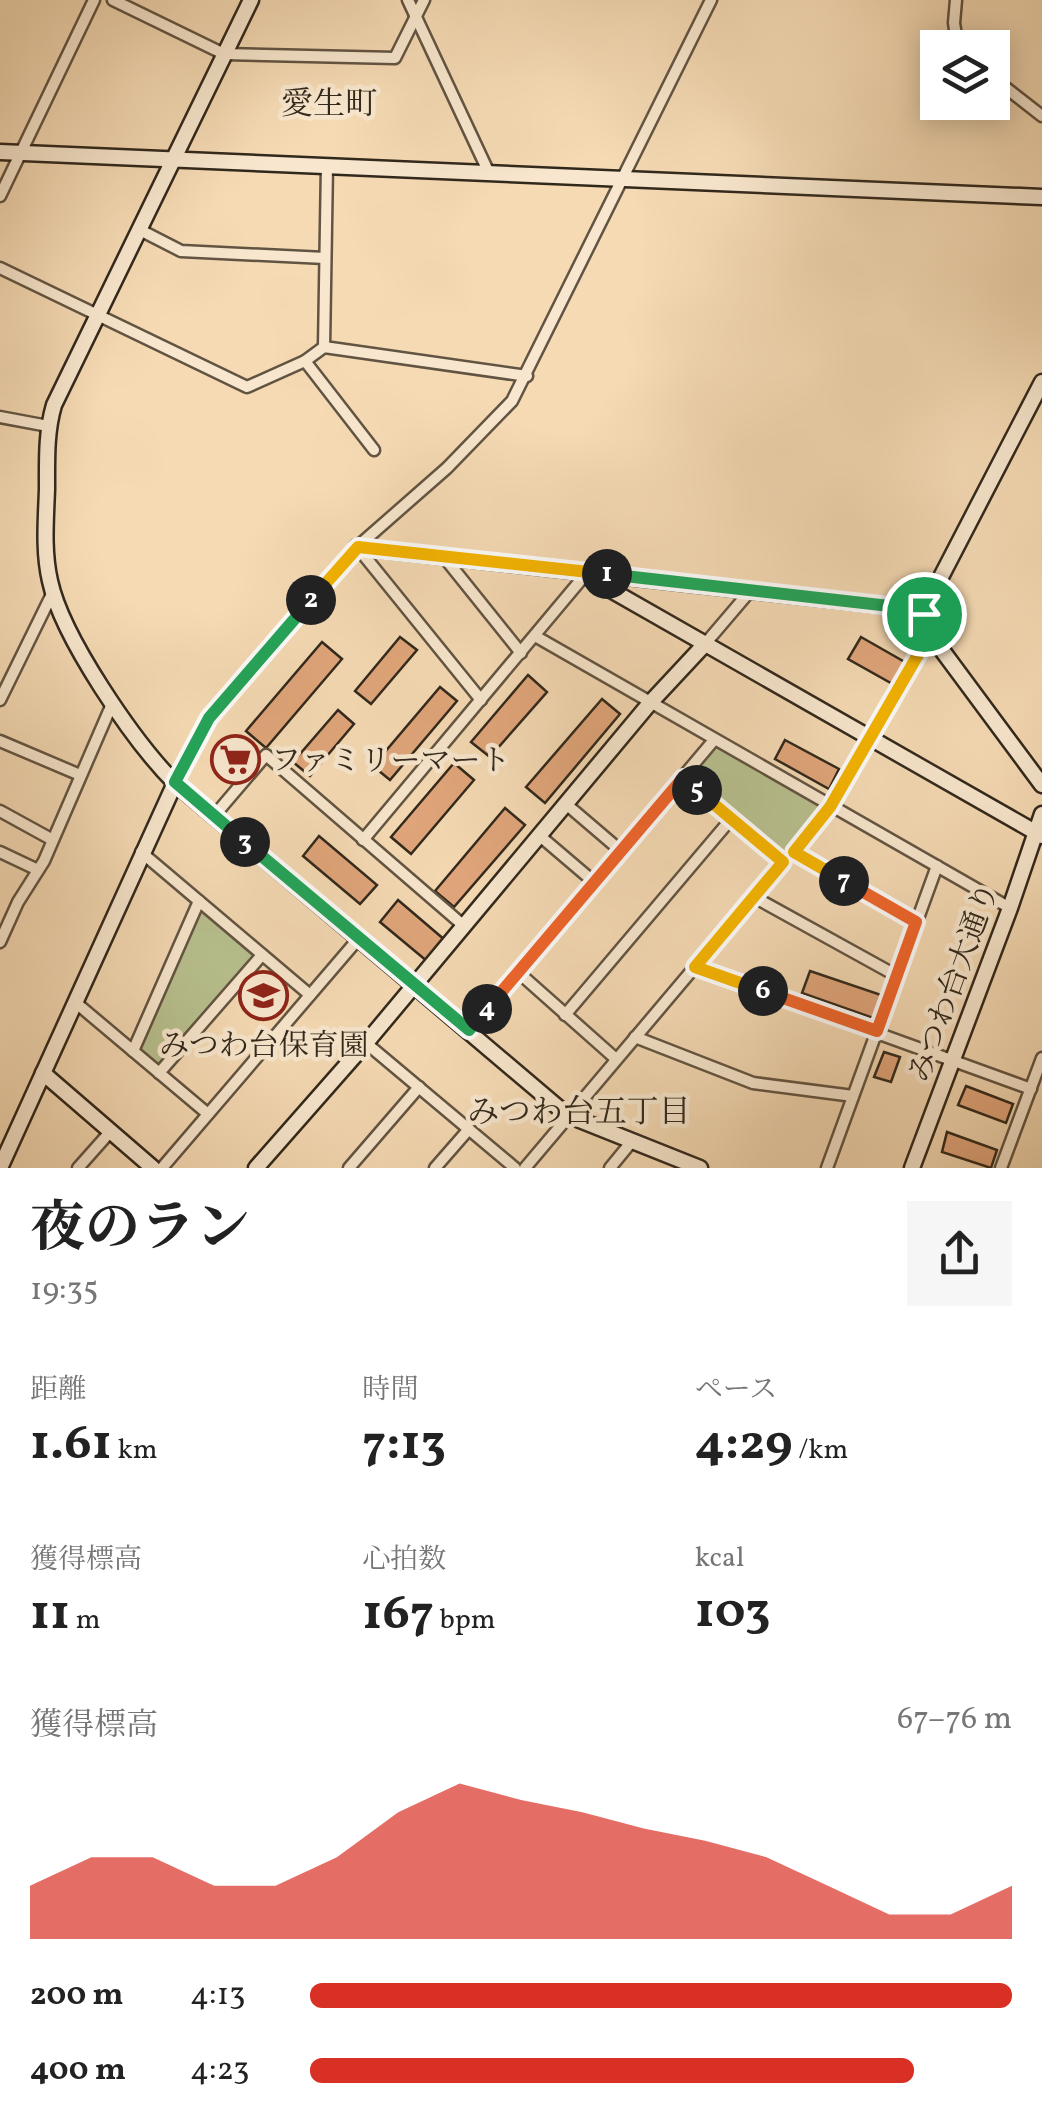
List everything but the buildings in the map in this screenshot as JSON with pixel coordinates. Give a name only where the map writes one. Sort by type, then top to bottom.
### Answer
[{"type":"street","points":[[0,196],[94,0]]},
{"type":"street","points":[[112,0],[224,54],[395,58],[424,0]]},
{"type":"street","points":[[251,0],[54,405],[48,426],[46,547],[53,592],[66,624],[112,704],[152,760],[175,782],[567,1115],[700,1168]]},
{"type":"street","points":[[408,0],[489,173]]},
{"type":"street","points":[[0,1168],[141,852],[209,718],[358,547],[446,468],[512,400],[711,0]]},
{"type":"street","points":[[955,30],[956,0]]},
{"type":"street","points":[[1010,91],[1042,116]]},
{"type":"street","points":[[0,152],[1042,197]]},
{"type":"street","points":[[324,347],[327,165]]},
{"type":"street","points":[[140,230],[181,251],[326,258]]},
{"type":"street","points":[[0,268],[247,387],[305,361],[324,347],[527,376]]},
{"type":"street","points":[[305,361],[374,450]]},
{"type":"street","points":[[1042,382],[924,614],[930,634],[1042,785]]},
{"type":"street","points":[[0,417],[48,426]]},
{"type":"street","points":[[358,547],[916,609],[924,614]]},
{"type":"street","points":[[358,547],[481,700]]},
{"type":"street","points":[[443,556],[521,653]]},
{"type":"street","points":[[363,840],[535,636],[581,573]]},
{"type":"street","points":[[581,573],[1039,834]]},
{"type":"street","points":[[256,1168],[750,590]]},
{"type":"street","points":[[0,700],[53,592]]},
{"type":"street","points":[[525,1168],[830,807],[930,634]]},
{"type":"street","points":[[535,636],[1010,908]]},
{"type":"street","points":[[0,942],[38,870],[112,704]]},
{"type":"street","points":[[469,1030],[714,740]]},
{"type":"street","points":[[0,741],[80,775]]},
{"type":"street","points":[[214,816],[266,755],[464,926]]},
{"type":"street","points":[[683,778],[783,862]]},
{"type":"street","points":[[566,804],[621,851]]},
{"type":"street","points":[[0,811],[52,839]]},
{"type":"street","name":"みつわ台大通り","points":[[912,1168],[1039,834],[1042,814]]},
{"type":"street","points":[[564,1015],[731,818]]},
{"type":"street","points":[[540,836],[594,882]]},
{"type":"street","points":[[0,852],[38,870]]},
{"type":"street","points":[[141,852],[310,995]]},
{"type":"street","points":[[794,852],[916,922]]},
{"type":"street","points":[[828,1168],[937,866]]},
{"type":"street","points":[[754,897],[897,976]]},
{"type":"street","points":[[133,1051],[199,901]]},
{"type":"street","points":[[162,1168],[359,938]]},
{"type":"street","points":[[160,1073],[262,954]]},
{"type":"street","points":[[695,967],[1031,1089]]},
{"type":"street","points":[[518,972],[616,1059]]},
{"type":"street","points":[[75,1002],[208,1114]]},
{"type":"street","points":[[634,1036],[753,1083],[854,1096]]},
{"type":"street","points":[[366,1043],[515,1168]]},
{"type":"street","points":[[1002,1168],[1042,1058]]},
{"type":"street","points":[[43,1073],[153,1168]]},
{"type":"street","points":[[349,1168],[419,1087]]},
{"type":"street","points":[[434,1168],[468,1129]]},
{"type":"street","points":[[78,1168],[110,1132]]},
{"type":"street","points":[[610,1168],[633,1140]]},
{"type":"green space","points":[[715,746],[819,803],[821,811],[784,855],[688,777]]},
{"type":"green space","points":[[201,909],[255,955],[163,1065],[155,1066],[139,1050]]},
{"type":"place","name":"ファミリーマート","points":[[236,760]]},
{"type":"place","name":"みつわ台保育園","points":[[264,996]]},
{"type":"district","name":"愛生町","points":[[329,103]]},
{"type":"district","name":"みつわ台五丁目","points":[[579,1111]]},
{"type":"route","points":[[358,547],[916,609],[924,614],[925,628],[930,634],[830,807],[794,852],[916,922],[877,1031],[695,967],[783,862],[683,778],[469,1030],[175,782],[209,718],[358,547]]}]
